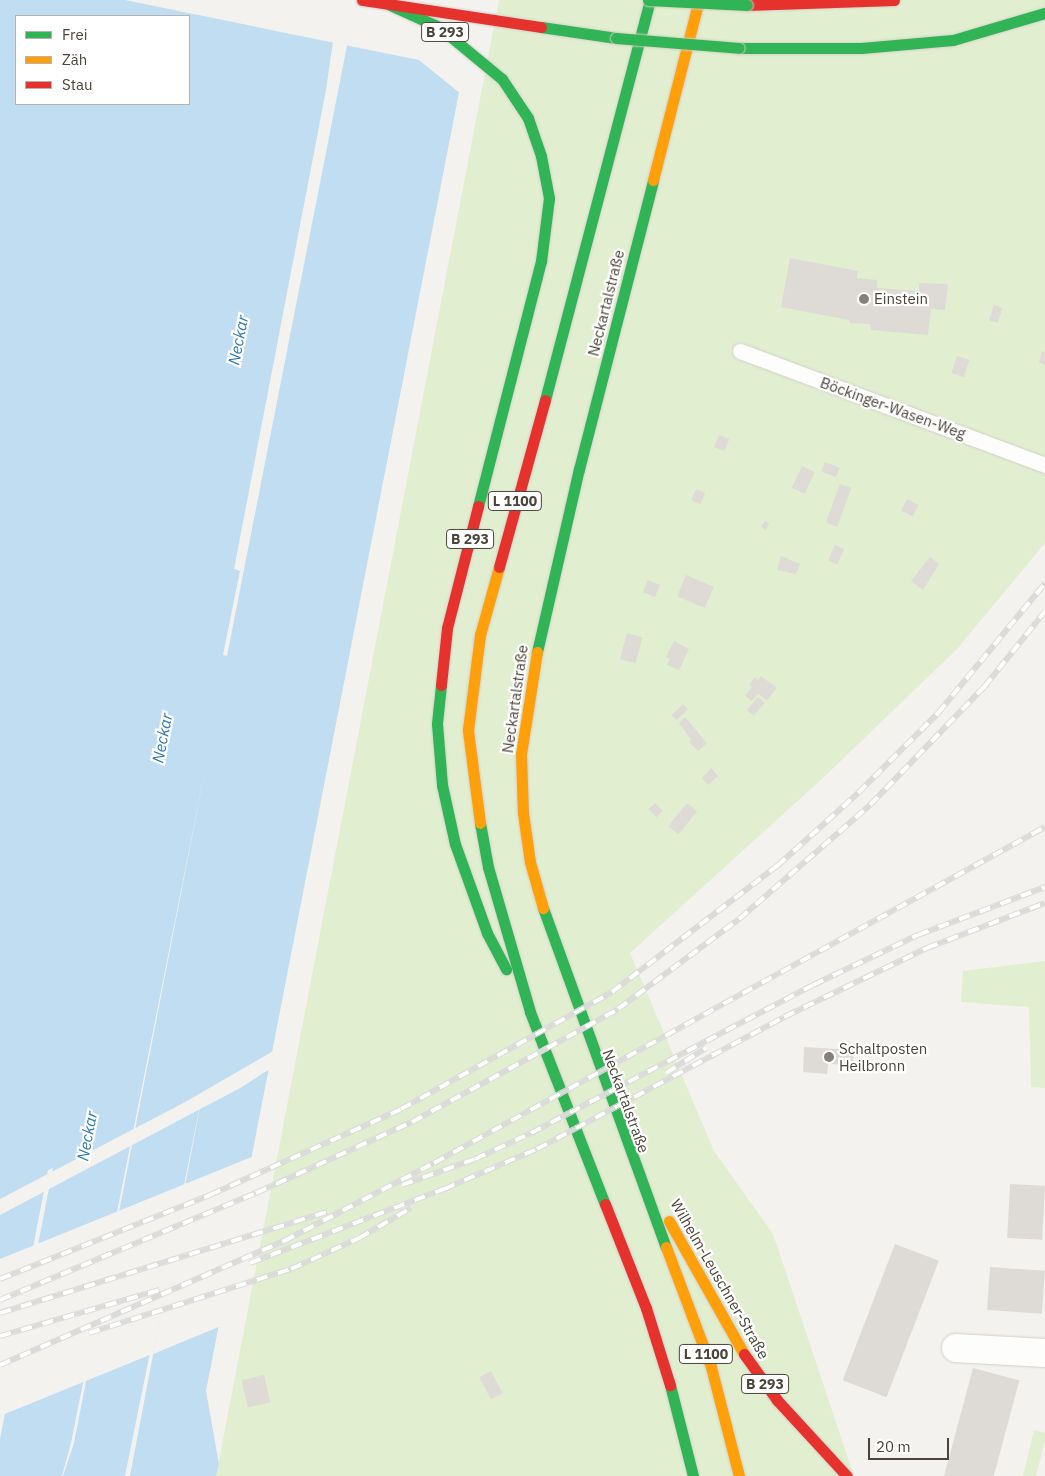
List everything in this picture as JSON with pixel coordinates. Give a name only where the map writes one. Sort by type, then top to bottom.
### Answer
[{"type":"main road","name":"B 293","points":[[362,0],[390,5],[439,27],[493,69],[528,118],[542,156],[549,198],[541,261],[447,628],[437,724],[442,785],[455,844],[487,934],[530,1012],[646,1308],[664,1365],[693,1476]]},
{"type":"main road","points":[[649,0],[747,5],[894,0]]},
{"type":"main road","name":"L 1100","points":[[530,1012],[488,867],[473,784],[468,730],[480,635],[508,525],[579,275],[649,0]]},
{"type":"main road","name":"Neckartalstraße","points":[[699,0],[559,554],[531,678],[520,754],[523,813],[530,862],[554,944],[632,1160],[711,1368],[739,1476]]},
{"type":"main road","points":[[390,5],[616,38],[739,48],[862,48],[954,40],[1026,21],[1045,12]]},
{"type":"main road","name":"Wilhelm-Leuschner-Straße","points":[[632,1160],[739,1347],[777,1400],[847,1476]]},
{"type":"street","points":[[956,1348],[1045,1353]]},
{"type":"lane","name":"Böckinger-Wasen-Weg","points":[[740,351],[1045,465]]},
{"type":"green space","points":[[499,0],[1045,0],[1045,543],[957,649],[823,778],[630,953],[714,1151],[773,1234],[854,1476],[216,1476]]},
{"type":"green space","points":[[1045,961],[1045,1088],[1031,1087],[1029,1007],[961,1002],[963,971]]},
{"type":"green space","points":[[1034,1430],[1045,1433],[1045,1440],[1036,1476],[1023,1476]]},
{"type":"water","name":"Neckar","points":[[0,0],[339,0],[326,90],[234,569],[240,571],[223,655],[227,656],[356,0],[477,0],[206,1391],[219,1464],[216,1476],[130,1476],[204,1086],[125,1476],[63,1476],[74,1443],[208,755],[71,1443],[62,1476],[0,1476],[0,1439],[53,1168],[48,1170],[0,1418]]},
{"type":"pier","points":[[125,0],[342,0],[335,43]]},
{"type":"pier","points":[[354,0],[480,0],[461,94],[419,60],[345,45]]},
{"type":"pier","points":[[275,1050],[271,1068],[242,1087],[0,1215],[0,1199],[187,1101]]},
{"type":"pier","points":[[254,1156],[221,1326],[153,1354],[185,1184]]},
{"type":"pier","points":[[185,1184],[152,1354],[0,1416],[0,1259]]},
{"type":"building","name":"Einstein","points":[[790,258],[858,271],[857,278],[877,280],[877,288],[919,291],[919,283],[948,284],[945,310],[931,309],[928,335],[871,330],[870,324],[850,323],[849,320],[781,307]]},
{"type":"building","points":[[994,305],[1003,308],[998,323],[989,320]]},
{"type":"building","points":[[1042,351],[1045,352],[1045,365],[1039,363]]},
{"type":"building","points":[[957,356],[969,360],[964,377],[951,373]]},
{"type":"building","points":[[719,435],[729,439],[724,451],[714,447]]},
{"type":"building","points":[[825,462],[840,468],[836,477],[821,471]]},
{"type":"building","points":[[802,466],[815,472],[805,494],[792,488]]},
{"type":"building","points":[[840,484],[851,488],[837,527],[826,523]]},
{"type":"building","points":[[696,489],[705,493],[700,504],[691,500]]},
{"type":"building","points":[[907,499],[919,505],[913,516],[901,511]]},
{"type":"building","points":[[765,521],[769,523],[766,530],[761,527]]},
{"type":"building","points":[[835,545],[844,549],[837,565],[828,561]]},
{"type":"building","points":[[781,556],[800,564],[796,574],[777,570]]},
{"type":"building","points":[[930,557],[939,564],[923,590],[911,581]]},
{"type":"building","points":[[686,575],[714,587],[705,608],[677,596]]},
{"type":"building","points":[[648,580],[660,585],[655,597],[643,592]]},
{"type":"building","points":[[627,633],[642,637],[635,663],[620,659]]},
{"type":"building","points":[[674,641],[689,649],[679,670],[667,665],[670,659],[666,657]]},
{"type":"building","points":[[761,676],[777,688],[767,700],[758,694],[752,701],[745,696],[752,687],[749,685],[755,677],[758,680]]},
{"type":"building","points":[[758,697],[765,703],[754,716],[747,710]]},
{"type":"building","points":[[683,704],[688,709],[677,720],[672,715]]},
{"type":"building","points":[[685,717],[707,743],[698,751],[689,742],[691,740],[679,723]]},
{"type":"building","points":[[711,768],[718,776],[708,785],[702,778]]},
{"type":"building","points":[[655,803],[663,811],[656,817],[649,809]]},
{"type":"building","points":[[687,803],[697,811],[678,834],[668,826]]},
{"type":"building","name":"Schaltposten Heilbronn","points":[[804,1047],[854,1050],[853,1065],[828,1064],[827,1074],[803,1072]]},
{"type":"building","points":[[1010,1184],[1045,1186],[1042,1240],[1007,1238]]},
{"type":"building","points":[[895,1244],[939,1261],[887,1397],[843,1380]]},
{"type":"building","points":[[990,1267],[1045,1271],[1042,1314],[987,1310]]},
{"type":"building","points":[[973,1368],[1019,1380],[994,1476],[944,1476]]},
{"type":"building","points":[[491,1371],[502,1393],[491,1399],[479,1377]]},
{"type":"building","points":[[264,1375],[270,1402],[248,1407],[242,1380]]},
{"type":"railway","points":[[0,1279],[210,1195],[401,1109],[612,992],[777,866],[858,793],[938,713],[1045,583]]},
{"type":"railway","points":[[0,1300],[256,1193],[412,1122],[618,1009],[739,919],[870,805],[984,687],[1045,611]]},
{"type":"railway","points":[[0,1365],[284,1241],[434,1163],[1045,827]]},
{"type":"railway","points":[[402,1185],[475,1159],[531,1133],[813,985],[918,935],[1045,887]]},
{"type":"railway","points":[[250,1263],[444,1189],[537,1149],[784,1017],[927,948],[1045,903]]},
{"type":"railway","points":[[666,1073],[706,1048]]},
{"type":"railway","points":[[89,1333],[291,1269],[359,1238],[411,1208]]},
{"type":"railway","points":[[0,1313],[327,1212]]},
{"type":"railway","points":[[0,1336],[159,1290]]},
{"type":"traffic: fast","points":[[648,0],[747,5]]},
{"type":"traffic: fast","points":[[545,400],[650,0]]},
{"type":"traffic: fast","points":[[390,5],[439,27],[502,79],[528,118],[541,156],[549,198],[541,261],[478,506]]},
{"type":"traffic: fast","points":[[739,48],[861,48],[953,40],[1045,13]]},
{"type":"traffic: fast","points":[[541,27],[616,38]]},
{"type":"traffic: fast","points":[[616,38],[739,48]]},
{"type":"traffic: fast","points":[[537,652],[579,469],[653,180]]},
{"type":"traffic: fast","points":[[441,685],[437,724],[442,785],[455,844],[487,933],[506,969]]},
{"type":"traffic: fast","points":[[480,823],[488,867],[530,1012],[605,1204]]},
{"type":"traffic: fast","points":[[543,908],[666,1247]]},
{"type":"traffic: fast","points":[[670,1385],[693,1476]]},
{"type":"traffic: slow","points":[[653,180],[699,0]]},
{"type":"traffic: slow","points":[[480,823],[468,730],[480,635],[499,567]]},
{"type":"traffic: slow","points":[[537,652],[521,754],[523,813],[530,862],[543,908]]},
{"type":"traffic: slow","points":[[669,1221],[744,1354]]},
{"type":"traffic: slow","points":[[666,1247],[711,1367],[739,1476]]},
{"type":"traffic: jam","points":[[362,0],[541,27]]},
{"type":"traffic: jam","points":[[747,5],[894,0]]},
{"type":"traffic: jam","points":[[499,567],[545,400]]},
{"type":"traffic: jam","points":[[441,685],[447,628],[478,506]]},
{"type":"traffic: jam","points":[[605,1204],[646,1308],[670,1385]]},
{"type":"traffic: jam","points":[[744,1354],[777,1400],[847,1476]]},
{"type":"place","name":"Einstein","points":[[864,299]]},
{"type":"place","name":"Schaltposten Heilbronn","points":[[829,1057]]}]
